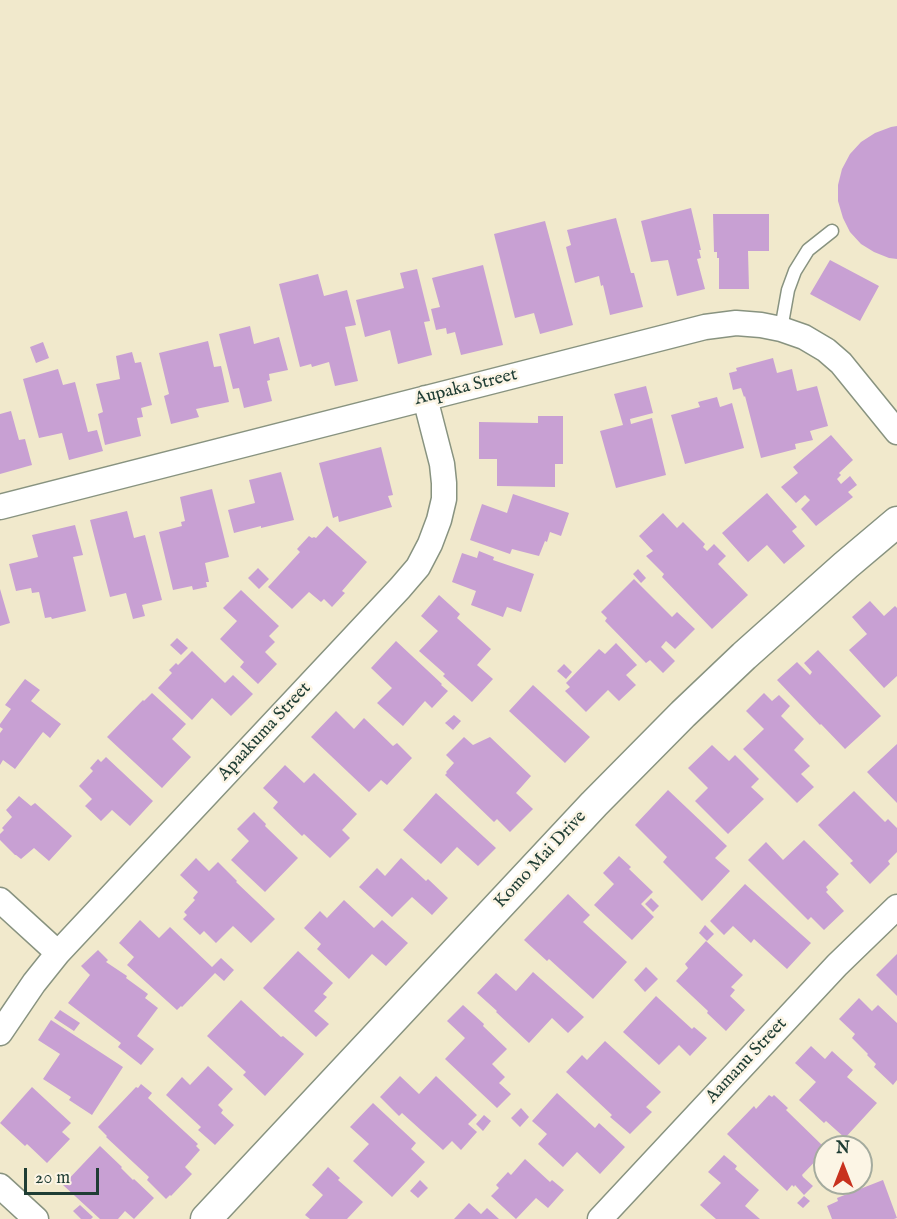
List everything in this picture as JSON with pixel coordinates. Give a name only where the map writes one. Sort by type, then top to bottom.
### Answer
[{"type":"street","name":"Aupaka Street","points":[[0,507],[705,327],[736,323],[781,329],[826,350],[859,385],[897,432]]},
{"type":"street","name":"Apaakuma Street","points":[[0,1033],[34,983],[58,953],[400,588],[417,567],[430,544],[444,499],[442,464],[425,398]]},
{"type":"street","name":"Komo Mai Drive","points":[[206,1219],[586,813],[682,714],[838,572],[897,522]]},
{"type":"street","points":[[0,900],[58,953]]},
{"type":"street","name":"Aamanu Street","points":[[600,1219],[837,965],[897,907]]},
{"type":"street","points":[[0,1186],[36,1219]]},
{"type":"lane","points":[[781,329],[788,290],[795,271],[808,250],[832,231]]},
{"type":"building","points":[[897,126],[897,259],[874,252],[861,244],[850,232],[838,201],[838,185],[842,169],[850,154],[861,142],[875,133]]},
{"type":"building","points":[[691,208],[701,250],[699,250],[701,258],[697,259],[705,289],[677,296],[668,260],[651,262],[641,221]]},
{"type":"building","points":[[713,214],[769,214],[769,251],[748,251],[749,289],[719,289],[719,258],[717,258],[717,252],[714,252]]},
{"type":"building","points":[[616,218],[643,307],[610,315],[599,276],[575,283],[566,247],[571,245],[567,230]]},
{"type":"building","points":[[545,221],[573,325],[540,334],[534,313],[515,318],[494,234]]},
{"type":"building","points":[[830,260],[879,286],[860,321],[810,294]]},
{"type":"building","points":[[483,265],[503,345],[461,355],[455,332],[447,334],[446,328],[436,330],[431,309],[440,307],[432,278]]},
{"type":"building","points":[[417,269],[430,321],[424,322],[432,355],[398,364],[390,330],[365,337],[356,300],[404,288],[400,273]]},
{"type":"building","points":[[318,274],[324,296],[347,290],[356,325],[345,327],[358,381],[335,386],[329,362],[312,367],[311,364],[300,367],[279,284]]},
{"type":"building","points":[[250,326],[254,344],[279,337],[288,370],[269,374],[270,380],[267,381],[272,401],[244,408],[239,388],[233,389],[219,334]]},
{"type":"building","points":[[208,341],[214,367],[221,366],[229,402],[196,409],[199,417],[171,424],[164,396],[169,394],[159,353]]},
{"type":"building","points":[[43,342],[49,358],[36,363],[30,347]]},
{"type":"building","points":[[132,352],[135,363],[141,362],[152,405],[141,408],[143,417],[137,418],[141,436],[105,445],[98,414],[103,412],[96,384],[120,379],[116,356]]},
{"type":"building","points":[[773,358],[777,373],[792,369],[797,391],[817,386],[828,426],[810,431],[813,440],[795,444],[796,449],[761,458],[745,396],[741,388],[733,390],[729,373],[737,371],[736,368]]},
{"type":"building","points":[[58,369],[63,385],[75,382],[88,432],[97,430],[103,451],[69,460],[62,433],[39,438],[23,379]]},
{"type":"building","points":[[646,386],[653,413],[630,419],[631,424],[652,418],[666,475],[616,488],[600,431],[623,425],[614,394]]},
{"type":"building","points":[[717,397],[720,407],[732,403],[744,448],[685,464],[671,415],[700,407],[698,402]]},
{"type":"building","points":[[11,411],[19,440],[25,439],[32,465],[0,474],[0,414]]},
{"type":"building","points":[[538,416],[563,416],[563,464],[555,464],[555,487],[497,486],[497,459],[479,459],[479,422],[538,423]]},
{"type":"building","points":[[831,435],[853,460],[839,473],[841,475],[837,479],[841,484],[850,476],[857,485],[848,492],[853,497],[816,526],[801,509],[810,500],[805,495],[796,503],[781,487],[798,473],[793,467]]},
{"type":"building","points":[[381,447],[393,495],[388,496],[392,507],[339,522],[338,516],[333,518],[319,463]]},
{"type":"building","points":[[281,472],[294,520],[234,533],[228,510],[255,503],[249,480]]},
{"type":"building","points":[[212,489],[229,557],[205,563],[209,582],[206,582],[207,587],[193,590],[192,586],[173,590],[159,532],[182,526],[181,522],[185,521],[180,497]]},
{"type":"building","points":[[767,493],[797,527],[792,531],[805,546],[784,564],[767,545],[748,562],[722,533]]},
{"type":"building","points":[[513,494],[569,513],[561,536],[550,532],[539,556],[512,549],[510,554],[470,540],[482,504],[507,513]]},
{"type":"building","points":[[127,511],[134,538],[145,535],[162,600],[142,605],[145,616],[133,619],[126,593],[110,597],[90,520]]},
{"type":"building","points":[[663,513],[677,528],[683,522],[705,544],[703,547],[707,551],[714,544],[726,556],[718,564],[748,595],[712,629],[662,577],[664,574],[646,556],[653,551],[639,536]]},
{"type":"building","points":[[75,525],[83,555],[73,557],[86,611],[52,619],[51,617],[45,618],[39,592],[32,593],[31,588],[16,591],[9,564],[38,557],[32,535]]},
{"type":"building","points":[[327,526],[367,562],[342,591],[345,593],[332,607],[324,599],[321,602],[309,592],[292,609],[268,587],[300,552],[297,549],[309,536],[316,538]]},
{"type":"building","points":[[479,551],[494,557],[493,560],[534,574],[521,612],[507,607],[503,617],[471,605],[476,591],[452,582],[462,553],[477,558]]},
{"type":"building","points":[[258,568],[269,579],[259,589],[248,578]]},
{"type":"building","points":[[638,569],[646,578],[641,583],[633,574]]},
{"type":"building","points":[[634,579],[672,617],[677,612],[695,629],[675,649],[666,641],[661,647],[675,661],[663,673],[650,660],[646,663],[605,621],[607,618],[601,612]]},
{"type":"building","points":[[0,589],[10,623],[0,626]]},
{"type":"building","points":[[241,590],[279,626],[269,636],[275,642],[265,652],[277,664],[258,684],[240,667],[244,662],[220,639],[237,621],[223,608]]},
{"type":"building","points":[[439,595],[460,614],[457,618],[491,649],[477,665],[493,679],[472,702],[419,651],[438,631],[421,616]]},
{"type":"building","points":[[870,601],[884,616],[895,606],[897,608],[897,676],[884,688],[849,650],[867,634],[852,617]]},
{"type":"building","points":[[177,638],[188,648],[181,655],[170,645]]},
{"type":"building","points":[[396,641],[448,691],[432,708],[425,701],[403,726],[377,703],[392,688],[371,668]]},
{"type":"building","points":[[616,643],[637,665],[626,675],[636,685],[619,701],[608,690],[586,712],[565,691],[570,687],[566,683],[599,649],[605,654]]},
{"type":"building","points":[[818,650],[881,716],[845,749],[777,680],[797,662],[810,675],[812,672],[804,663]]},
{"type":"building","points":[[192,651],[225,683],[233,675],[253,694],[231,716],[212,698],[192,720],[158,688],[172,673],[169,670],[176,663],[178,665]]},
{"type":"building","points":[[564,664],[572,672],[566,679],[557,671]]},
{"type":"building","points":[[25,679],[40,690],[31,701],[61,724],[50,738],[43,732],[15,769],[3,760],[0,765],[0,733],[3,729],[0,724],[11,709],[5,705]]},
{"type":"building","points":[[533,685],[590,737],[565,763],[509,711]]},
{"type":"building","points":[[152,693],[186,724],[172,739],[191,757],[162,788],[107,737]]},
{"type":"building","points":[[764,693],[772,701],[779,695],[790,706],[781,716],[804,739],[794,750],[810,766],[801,774],[814,787],[797,803],[743,749],[764,729],[746,711]]},
{"type":"building","points":[[336,711],[354,729],[364,718],[393,746],[397,743],[412,758],[387,785],[381,780],[369,792],[311,737]]},
{"type":"building","points":[[454,715],[461,721],[453,730],[445,723]]},
{"type":"building","points":[[464,737],[473,745],[490,737],[531,776],[516,793],[533,809],[510,832],[497,819],[494,822],[445,775],[454,763],[446,755]]},
{"type":"building","points":[[897,744],[897,803],[867,772]]},
{"type":"building","points":[[712,745],[729,761],[735,755],[759,779],[751,787],[764,799],[728,834],[695,801],[708,788],[688,768]]},
{"type":"building","points":[[106,757],[153,801],[130,826],[112,810],[101,821],[85,806],[92,799],[79,786],[93,771],[90,768],[98,759],[101,762]]},
{"type":"building","points":[[285,765],[304,783],[314,773],[357,814],[342,830],[350,838],[330,858],[304,834],[302,836],[273,808],[278,802],[263,788]]},
{"type":"building","points":[[668,790],[727,846],[715,858],[730,871],[702,901],[663,862],[667,857],[635,825]]},
{"type":"building","points":[[854,791],[885,822],[888,819],[897,828],[897,852],[888,861],[890,864],[870,884],[850,863],[853,861],[818,825]]},
{"type":"building","points":[[436,793],[496,848],[478,866],[457,847],[441,864],[403,830]]},
{"type":"building","points":[[19,796],[31,806],[35,803],[72,836],[49,861],[34,848],[21,859],[0,840],[0,834],[4,830],[2,828],[12,817],[6,810]]},
{"type":"building","points":[[254,812],[298,858],[265,892],[231,860],[249,841],[237,829]]},
{"type":"building","points":[[804,840],[839,874],[826,887],[828,890],[826,892],[844,911],[824,930],[811,917],[808,920],[748,860],[766,842],[783,860]]},
{"type":"building","points":[[619,856],[653,892],[641,904],[654,917],[632,940],[594,905],[614,884],[603,873]]},
{"type":"building","points":[[196,858],[209,871],[218,862],[275,919],[251,943],[233,926],[216,943],[204,931],[200,935],[183,919],[187,915],[184,912],[195,900],[193,898],[198,892],[180,875]]},
{"type":"building","points":[[401,858],[448,898],[432,915],[412,897],[392,917],[359,887],[377,868],[385,876]]},
{"type":"building","points":[[745,884],[811,943],[787,969],[754,939],[751,943],[733,926],[724,935],[710,921]]},
{"type":"building","points":[[568,894],[590,915],[583,922],[627,962],[593,999],[549,959],[547,961],[524,940]]},
{"type":"building","points":[[651,898],[659,906],[653,912],[645,904]]},
{"type":"building","points":[[344,900],[374,928],[382,920],[408,943],[386,966],[372,954],[349,979],[317,949],[321,944],[304,928],[320,911],[327,918]]},
{"type":"building","points":[[140,920],[159,938],[170,927],[212,967],[221,958],[234,970],[224,981],[215,973],[177,1010],[127,965],[134,957],[119,943]]},
{"type":"building","points":[[705,925],[714,934],[707,941],[699,933]]},
{"type":"building","points":[[706,941],[743,975],[731,987],[735,990],[730,996],[745,1010],[726,1031],[676,981],[688,968],[685,964]]},
{"type":"building","points":[[98,950],[108,960],[106,962],[148,994],[145,998],[158,1008],[137,1036],[154,1049],[141,1065],[118,1047],[121,1043],[68,1003],[90,975],[81,966]]},
{"type":"building","points":[[298,951],[333,983],[323,994],[327,997],[314,1011],[329,1024],[316,1037],[263,988]]},
{"type":"building","points":[[897,954],[897,996],[876,975]]},
{"type":"building","points":[[646,967],[658,979],[645,992],[634,980]]},
{"type":"building","points":[[533,972],[584,1017],[568,1033],[552,1018],[529,1043],[477,993],[496,973],[516,991]]},
{"type":"building","points":[[656,996],[692,1029],[694,1027],[707,1038],[690,1056],[679,1045],[659,1065],[623,1032]]},
{"type":"building","points":[[859,998],[872,1011],[878,1005],[897,1023],[897,1080],[893,1085],[874,1067],[876,1064],[852,1038],[855,1034],[839,1019]]},
{"type":"building","points":[[241,1000],[281,1037],[283,1036],[304,1054],[265,1096],[243,1075],[246,1072],[207,1036]]},
{"type":"building","points":[[463,1005],[507,1049],[492,1064],[505,1077],[499,1083],[511,1094],[497,1108],[445,1059],[465,1038],[447,1021]]},
{"type":"building","points":[[60,1010],[80,1023],[74,1031],[54,1018]]},
{"type":"building","points":[[51,1020],[123,1067],[92,1115],[69,1100],[71,1097],[43,1079],[60,1054],[38,1040]]},
{"type":"building","points":[[605,1041],[661,1092],[646,1107],[652,1112],[630,1134],[566,1072],[582,1055],[587,1060]]},
{"type":"building","points":[[811,1046],[825,1059],[832,1051],[853,1070],[847,1077],[877,1103],[848,1135],[842,1135],[826,1121],[824,1123],[799,1100],[816,1082],[795,1063]]},
{"type":"building","points":[[208,1066],[233,1089],[218,1105],[223,1110],[221,1113],[234,1125],[215,1145],[198,1130],[201,1127],[166,1095],[182,1077],[190,1085]]},
{"type":"building","points":[[400,1076],[419,1094],[436,1076],[477,1115],[468,1124],[477,1132],[461,1150],[452,1141],[443,1150],[402,1113],[399,1116],[380,1097]]},
{"type":"building","points":[[141,1084],[152,1093],[148,1098],[198,1144],[196,1146],[200,1150],[185,1167],[192,1174],[166,1199],[147,1180],[149,1177],[98,1127]]},
{"type":"building","points":[[32,1087],[71,1123],[62,1132],[70,1139],[47,1163],[0,1123]]},
{"type":"building","points":[[557,1093],[595,1128],[599,1123],[625,1147],[600,1174],[577,1152],[563,1167],[538,1144],[547,1134],[532,1121]]},
{"type":"building","points":[[769,1095],[772,1097],[774,1095],[813,1136],[813,1164],[802,1175],[813,1186],[804,1195],[795,1185],[787,1191],[727,1134],[754,1106],[756,1109]]},
{"type":"building","points":[[373,1103],[416,1143],[411,1149],[425,1162],[392,1197],[353,1161],[369,1144],[350,1127]]},
{"type":"building","points":[[521,1108],[529,1117],[520,1127],[511,1118]]},
{"type":"building","points":[[484,1115],[491,1121],[483,1131],[476,1124]]},
{"type":"building","points":[[100,1146],[154,1198],[134,1219],[125,1211],[118,1219],[100,1219],[63,1185]]},
{"type":"building","points":[[724,1155],[737,1166],[735,1169],[759,1190],[745,1206],[760,1219],[716,1219],[700,1205],[721,1183],[708,1172]]},
{"type":"building","points":[[525,1159],[550,1182],[552,1180],[564,1190],[548,1208],[536,1198],[516,1219],[491,1196],[499,1188],[496,1185],[508,1172],[511,1175]]},
{"type":"building","points":[[328,1167],[340,1178],[338,1180],[363,1202],[347,1219],[310,1219],[305,1215],[323,1195],[312,1185]]},
{"type":"building","points":[[420,1180],[428,1188],[418,1198],[410,1191]]},
{"type":"building","points":[[883,1180],[897,1218],[832,1219],[827,1206],[845,1195],[873,1195],[873,1184]]},
{"type":"building","points":[[804,1196],[810,1201],[803,1208],[797,1203]]},
{"type":"building","points":[[469,1203],[481,1214],[487,1208],[499,1219],[454,1219]]},
{"type":"building","points":[[80,1205],[93,1217],[91,1219],[81,1219],[73,1211]]}]
